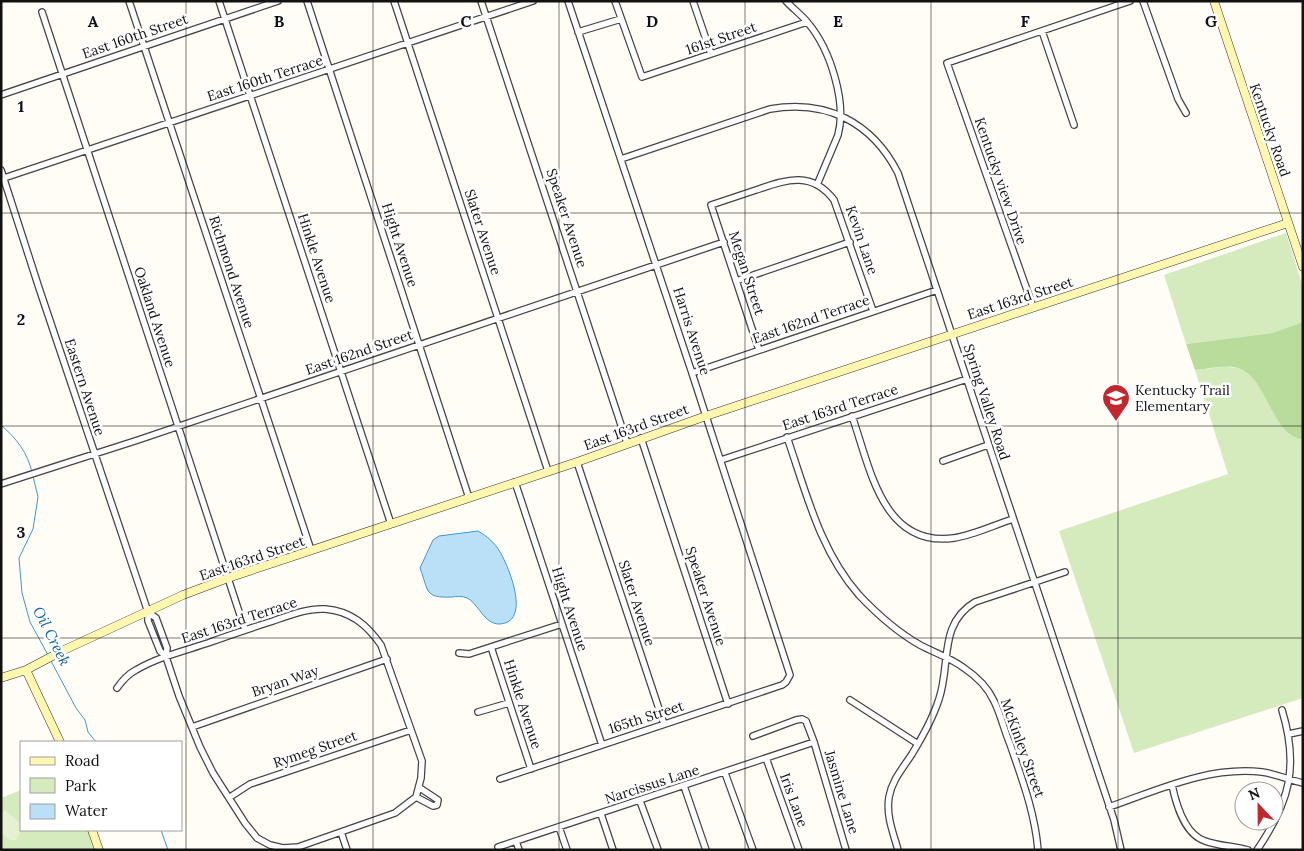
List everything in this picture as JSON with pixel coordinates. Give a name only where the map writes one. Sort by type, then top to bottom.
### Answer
[{"type":"street","name":"Richmond Avenue","points":[[129,1],[311,550]]},
{"type":"street","name":"Hinkle Avenue","points":[[219,1],[390,524]]},
{"type":"street","name":"East 160th Street","points":[[1,95],[278,1]]},
{"type":"street","name":"Hight Avenue","points":[[307,1],[469,498]]},
{"type":"street","name":"Slater Avenue","points":[[394,1],[548,471]]},
{"type":"street","name":"Speaker Avenue","points":[[481,1],[627,443]]},
{"type":"street","name":"East 160th Terrace","points":[[4,178],[533,1]]},
{"type":"street","name":"Harris Avenue","points":[[568,1],[790,670]]},
{"type":"street","points":[[578,32],[621,19],[615,1]]},
{"type":"street","points":[[694,1],[711,54]]},
{"type":"street","points":[[786,1],[808,22],[820,40],[832,68],[841,108],[842,116],[838,135],[817,185]]},
{"type":"street","points":[[1074,126],[1042,31],[1130,1]]},
{"type":"street","points":[[1143,1],[1178,100],[1186,113]]},
{"type":"street","name":"Kentucky Road","points":[[1214,1],[1303,267]]},
{"type":"street","name":"Oakland Avenue","points":[[42,12],[245,630]]},
{"type":"street","name":"161st Street","points":[[621,19],[642,77],[808,22]]},
{"type":"street","name":"Kentucky view Drive","points":[[1033,307],[947,63],[1042,31]]},
{"type":"street","name":"Spring Valley Road","points":[[621,159],[770,109],[793,106],[824,110],[842,116],[869,134],[881,147],[898,173],[1118,834],[1121,850]]},
{"type":"street","name":"Eastern Avenue","points":[[1,170],[38,288],[148,612],[156,618],[167,648],[166,657],[192,727],[213,773],[245,823],[257,838],[270,845],[283,848],[298,847],[341,832]]},
{"type":"street","name":"Megan Street","points":[[759,350],[711,205],[783,181],[799,179],[817,185]]},
{"type":"street","name":"Kevin Lane","points":[[817,185],[824,189],[834,200],[873,311]]},
{"type":"street","name":"East 163rd Street","points":[[1,678],[26,670],[64,650],[183,596],[228,578],[577,462],[706,416],[1288,223]]},
{"type":"street","name":"East 162nd Street","points":[[1,484],[724,242]]},
{"type":"street","points":[[736,281],[850,242]]},
{"type":"street","name":"East 162nd Terrace","points":[[692,373],[937,290]]},
{"type":"street","name":"East 163rd Terrace","points":[[721,460],[966,379]]},
{"type":"street","points":[[852,416],[879,495],[889,512],[903,526],[920,534],[946,538],[957,537],[1012,519]]},
{"type":"street","name":"Speaker Avenue","points":[[641,438],[728,704]]},
{"type":"street","name":"McKinley Street","points":[[787,438],[822,538],[848,580],[869,606],[897,630],[920,645],[956,662],[975,676],[994,701],[1027,793],[1038,850]]},
{"type":"street","points":[[942,462],[988,445]]},
{"type":"street","name":"Slater Avenue","points":[[577,462],[664,724]]},
{"type":"street","name":"Hight Avenue","points":[[515,482],[602,745]]},
{"type":"street","points":[[898,850],[890,826],[890,797],[895,778],[929,724],[940,696],[952,627],[964,610],[975,602],[1065,572]]},
{"type":"street","name":"East 163rd Terrace","points":[[117,688],[135,670],[166,657],[306,610],[325,609],[344,612],[358,620],[371,630],[381,645],[387,660]]},
{"type":"street","points":[[459,653],[469,654],[562,624]]},
{"type":"street","name":"Hinkle Avenue","points":[[491,647],[531,769]]},
{"type":"street","points":[[347,850],[341,832],[395,812],[416,797],[420,788],[422,761],[387,660]]},
{"type":"street","name":"Bryan Way","points":[[192,727],[387,660]]},
{"type":"street","points":[[26,670],[60,741]]},
{"type":"street","name":"165th Street","points":[[500,779],[782,685],[789,679],[790,670]]},
{"type":"street","points":[[850,700],[918,744]]},
{"type":"street","points":[[478,712],[509,703]]},
{"type":"street","points":[[1256,850],[1271,828],[1281,808],[1289,780],[1292,757],[1289,734],[1282,710]]},
{"type":"street","name":"Jasmine Lane","points":[[752,736],[796,720],[802,719],[806,721],[846,850]]},
{"type":"street","name":"Rymeg Street","points":[[230,797],[250,784],[412,730]]},
{"type":"street","points":[[1289,734],[1303,731]]},
{"type":"street","name":"Narcissus Lane","points":[[498,847],[814,742]]},
{"type":"street","name":"Iris Lane","points":[[766,758],[799,850]]},
{"type":"street","points":[[1108,807],[1205,775],[1232,772],[1263,772],[1303,783]]},
{"type":"street","points":[[725,773],[754,850]]},
{"type":"street","points":[[1172,785],[1183,818],[1194,835],[1206,842],[1248,850]]},
{"type":"street","points":[[684,786],[706,850]]},
{"type":"street","points":[[416,797],[433,806],[437,805],[438,800],[435,797],[420,788]]},
{"type":"street","points":[[640,801],[658,850]]},
{"type":"street","points":[[601,814],[613,850]]},
{"type":"street","points":[[559,827],[567,850]]},
{"type":"street","points":[[92,831],[99,850]]},
{"type":"street","points":[[516,841],[519,850]]},
{"type":"green space","points":[[1286,233],[1303,287],[1303,322],[1272,333],[1186,344],[1164,275]]},
{"type":"green space","points":[[1303,322],[1303,439],[1293,436],[1284,429],[1250,375],[1241,369],[1231,367],[1195,370],[1186,344],[1272,333]]},
{"type":"green space","points":[[1223,367],[1239,368],[1249,373],[1257,382],[1284,429],[1292,436],[1303,439],[1303,698],[1134,753],[1059,531],[1228,474],[1195,370]]},
{"type":"green space","points":[[20,790],[20,831],[88,831],[95,850],[1,850],[1,798]]},
{"type":"green space","points":[[5,810],[20,823],[20,831],[16,840],[10,840],[1,833],[1,814]]},
{"type":"water","points":[[478,531],[491,540],[504,559],[515,593],[516,605],[514,614],[509,621],[499,624],[489,621],[475,604],[467,598],[432,595],[427,588],[420,568],[433,540],[439,536]]},
{"type":"waterway","name":"Oil Creek","points":[[1,425],[21,446],[32,472]]},
{"type":"waterway","name":"Oil Creek","points":[[33,476],[38,497],[33,529],[19,558],[22,593],[30,622],[48,655]]},
{"type":"waterway","name":"Oil Creek","points":[[51,661],[76,708],[85,720],[88,732],[95,741]]},
{"type":"waterway","name":"Oil Creek","points":[[161,831],[168,850]]},
{"type":"place","name":"Kentucky Trail Elementary","points":[[1116,422]]}]
